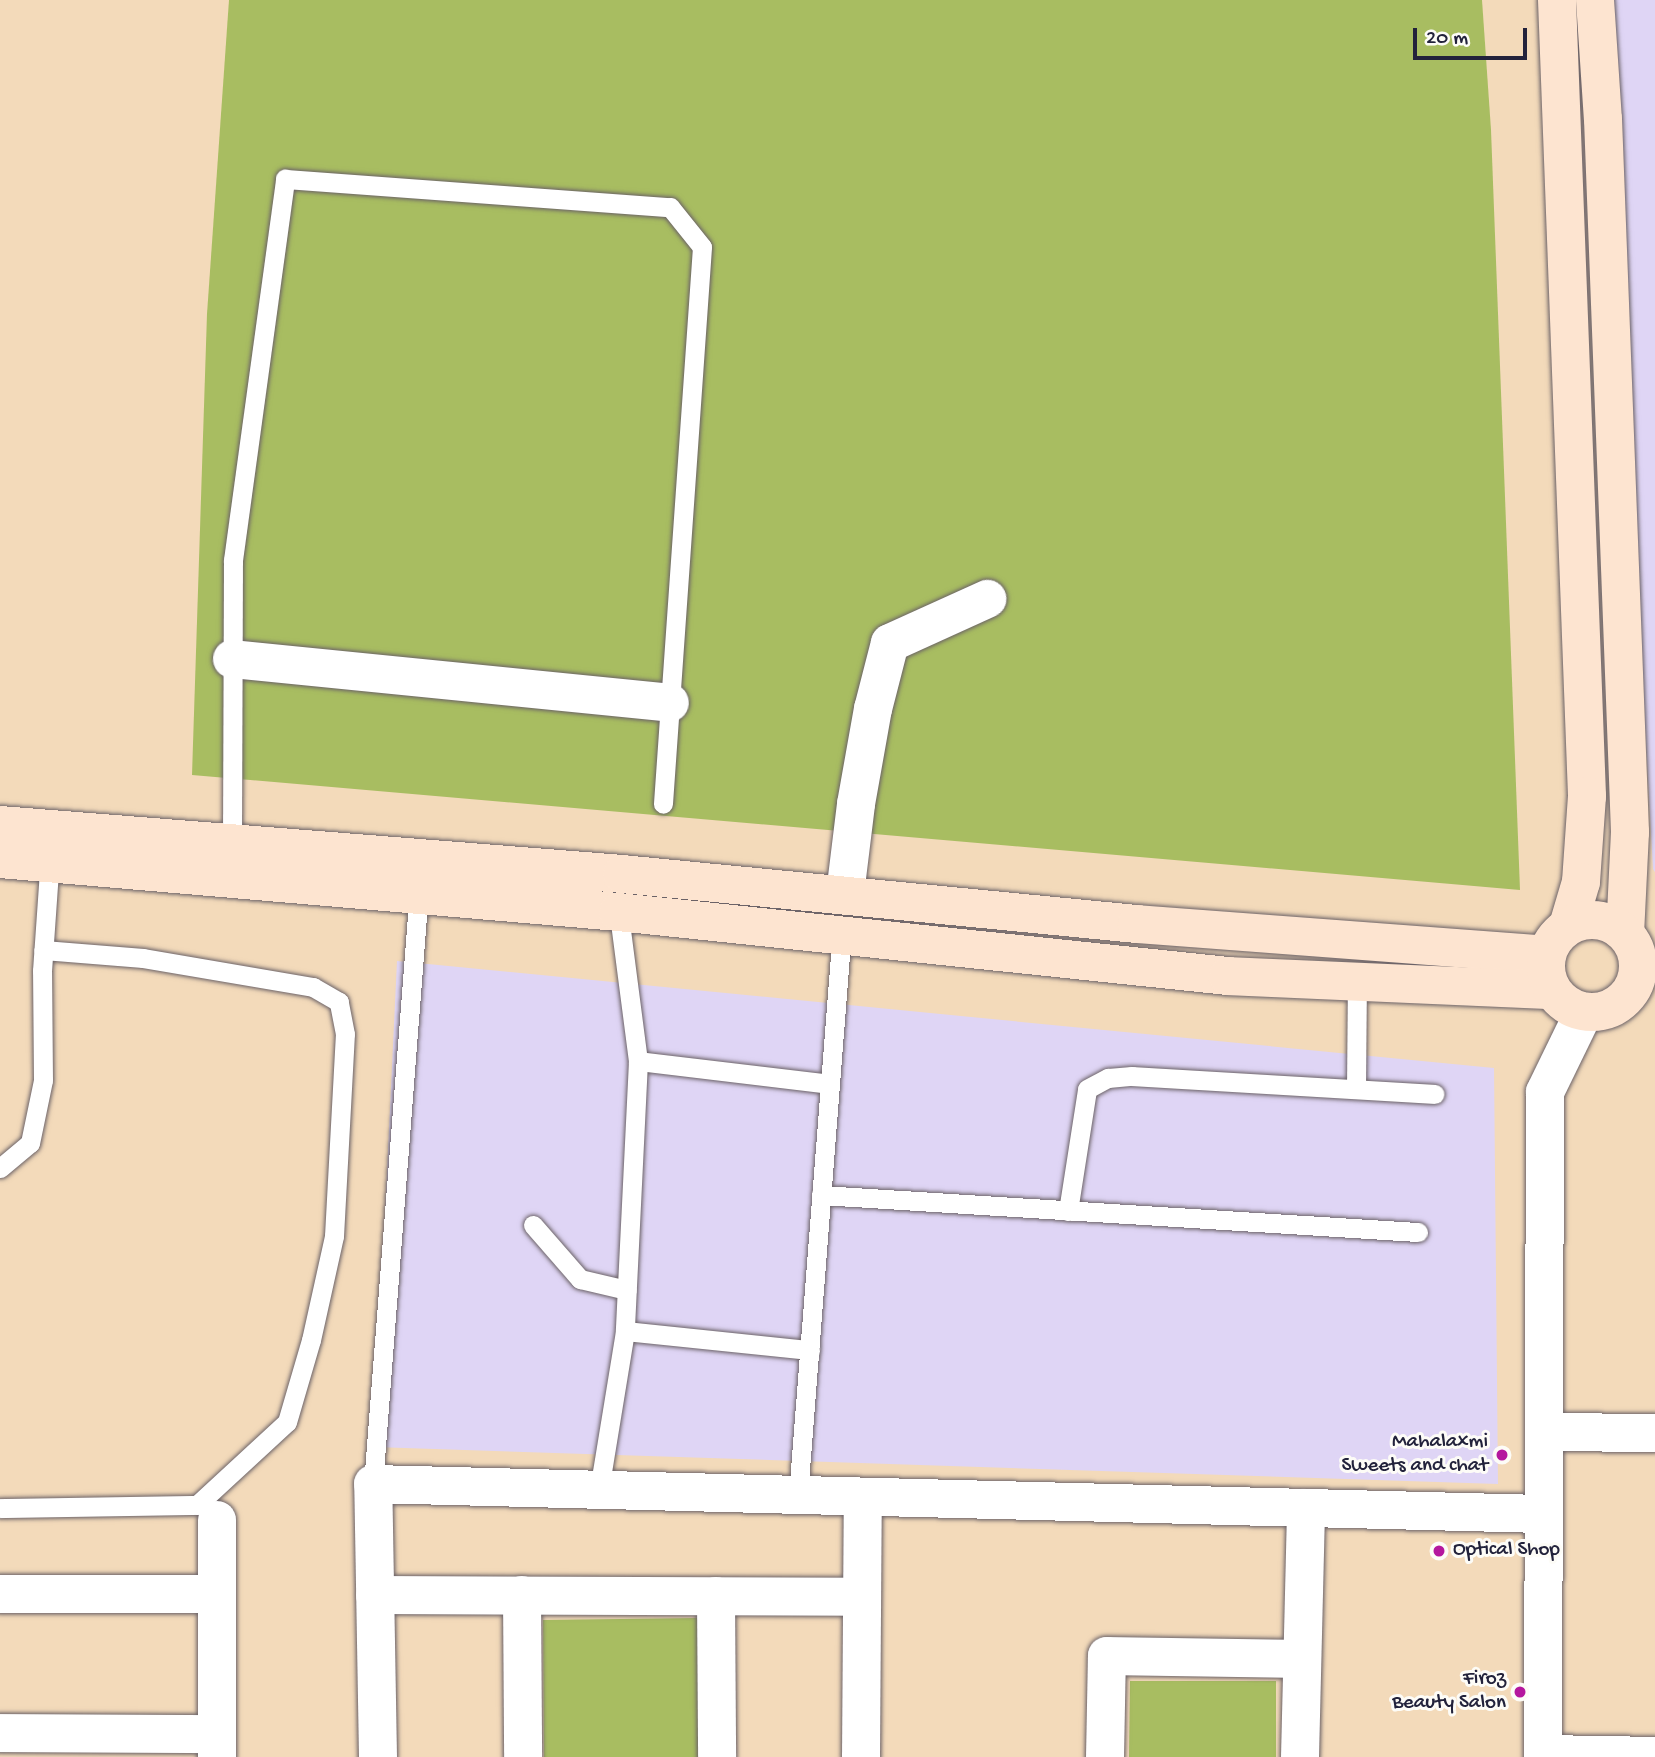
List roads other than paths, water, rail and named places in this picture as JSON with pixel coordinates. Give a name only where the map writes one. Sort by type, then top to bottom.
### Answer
[{"type":"street","points":[[1557,0],[1587,796],[1581,882],[1556,957],[1564,1004],[1619,1008]]},
{"type":"street","points":[[1595,0],[1603,119],[1630,832],[1639,951],[1637,976],[1630,993],[1545,1092],[1544,1755],[1655,1756]]},
{"type":"street","points":[[845,894],[856,804],[873,709],[890,643],[987,599]]},
{"type":"street","points":[[232,659],[670,703]]},
{"type":"street","points":[[0,825],[50,846],[418,897],[618,912],[1228,976],[1357,981],[1556,957],[1585,920],[1606,922],[1639,951]]},
{"type":"street","points":[[0,859],[50,846],[232,843],[622,874],[1137,924],[1556,957]]},
{"type":"street","points":[[1131,966],[1137,924]]},
{"type":"street","points":[[1544,1432],[1655,1433]]},
{"type":"street","points":[[377,1757],[373,1484],[1544,1514]]},
{"type":"street","points":[[861,1757],[863,1497]]},
{"type":"street","points":[[1300,1757],[1306,1508]]},
{"type":"street","points":[[0,1733],[217,1745],[217,1520]]},
{"type":"street","points":[[0,1594],[216,1594]]},
{"type":"street","points":[[375,1595],[862,1597]]},
{"type":"street","points":[[522,1595],[523,1757]]},
{"type":"street","points":[[716,1596],[717,1757]]},
{"type":"street","points":[[1105,1757],[1107,1656],[1302,1659]]},
{"type":"lane","points":[[232,843],[233,560],[285,179],[670,207],[702,247],[663,804]]},
{"type":"lane","points":[[0,1168],[30,1143],[43,1080],[43,950],[50,846]]},
{"type":"lane","points":[[373,1484],[418,897],[427,859]]},
{"type":"lane","points":[[599,1490],[625,1331],[638,1061],[618,912],[622,874]]},
{"type":"lane","points":[[798,1495],[845,894]]},
{"type":"lane","points":[[0,1508],[197,1505],[287,1423],[311,1340],[334,1236],[345,1034],[339,1002],[313,987],[143,958],[43,950]]},
{"type":"lane","points":[[1356,1089],[1357,981]]},
{"type":"lane","points":[[638,1061],[830,1084]]},
{"type":"lane","points":[[1068,1211],[1087,1089],[1108,1078],[1132,1076],[1434,1094]]},
{"type":"lane","points":[[821,1195],[1418,1232]]},
{"type":"lane","points":[[533,1225],[580,1279],[627,1290]]},
{"type":"lane","points":[[625,1331],[810,1350]]},
{"type":"place","name":"Mahalaxmi Sweets and chat","points":[[1502,1455]]},
{"type":"place","name":"Optical Shop","points":[[1439,1551]]},
{"type":"place","name":"Firoz Beauty Salon","points":[[1520,1692]]}]
